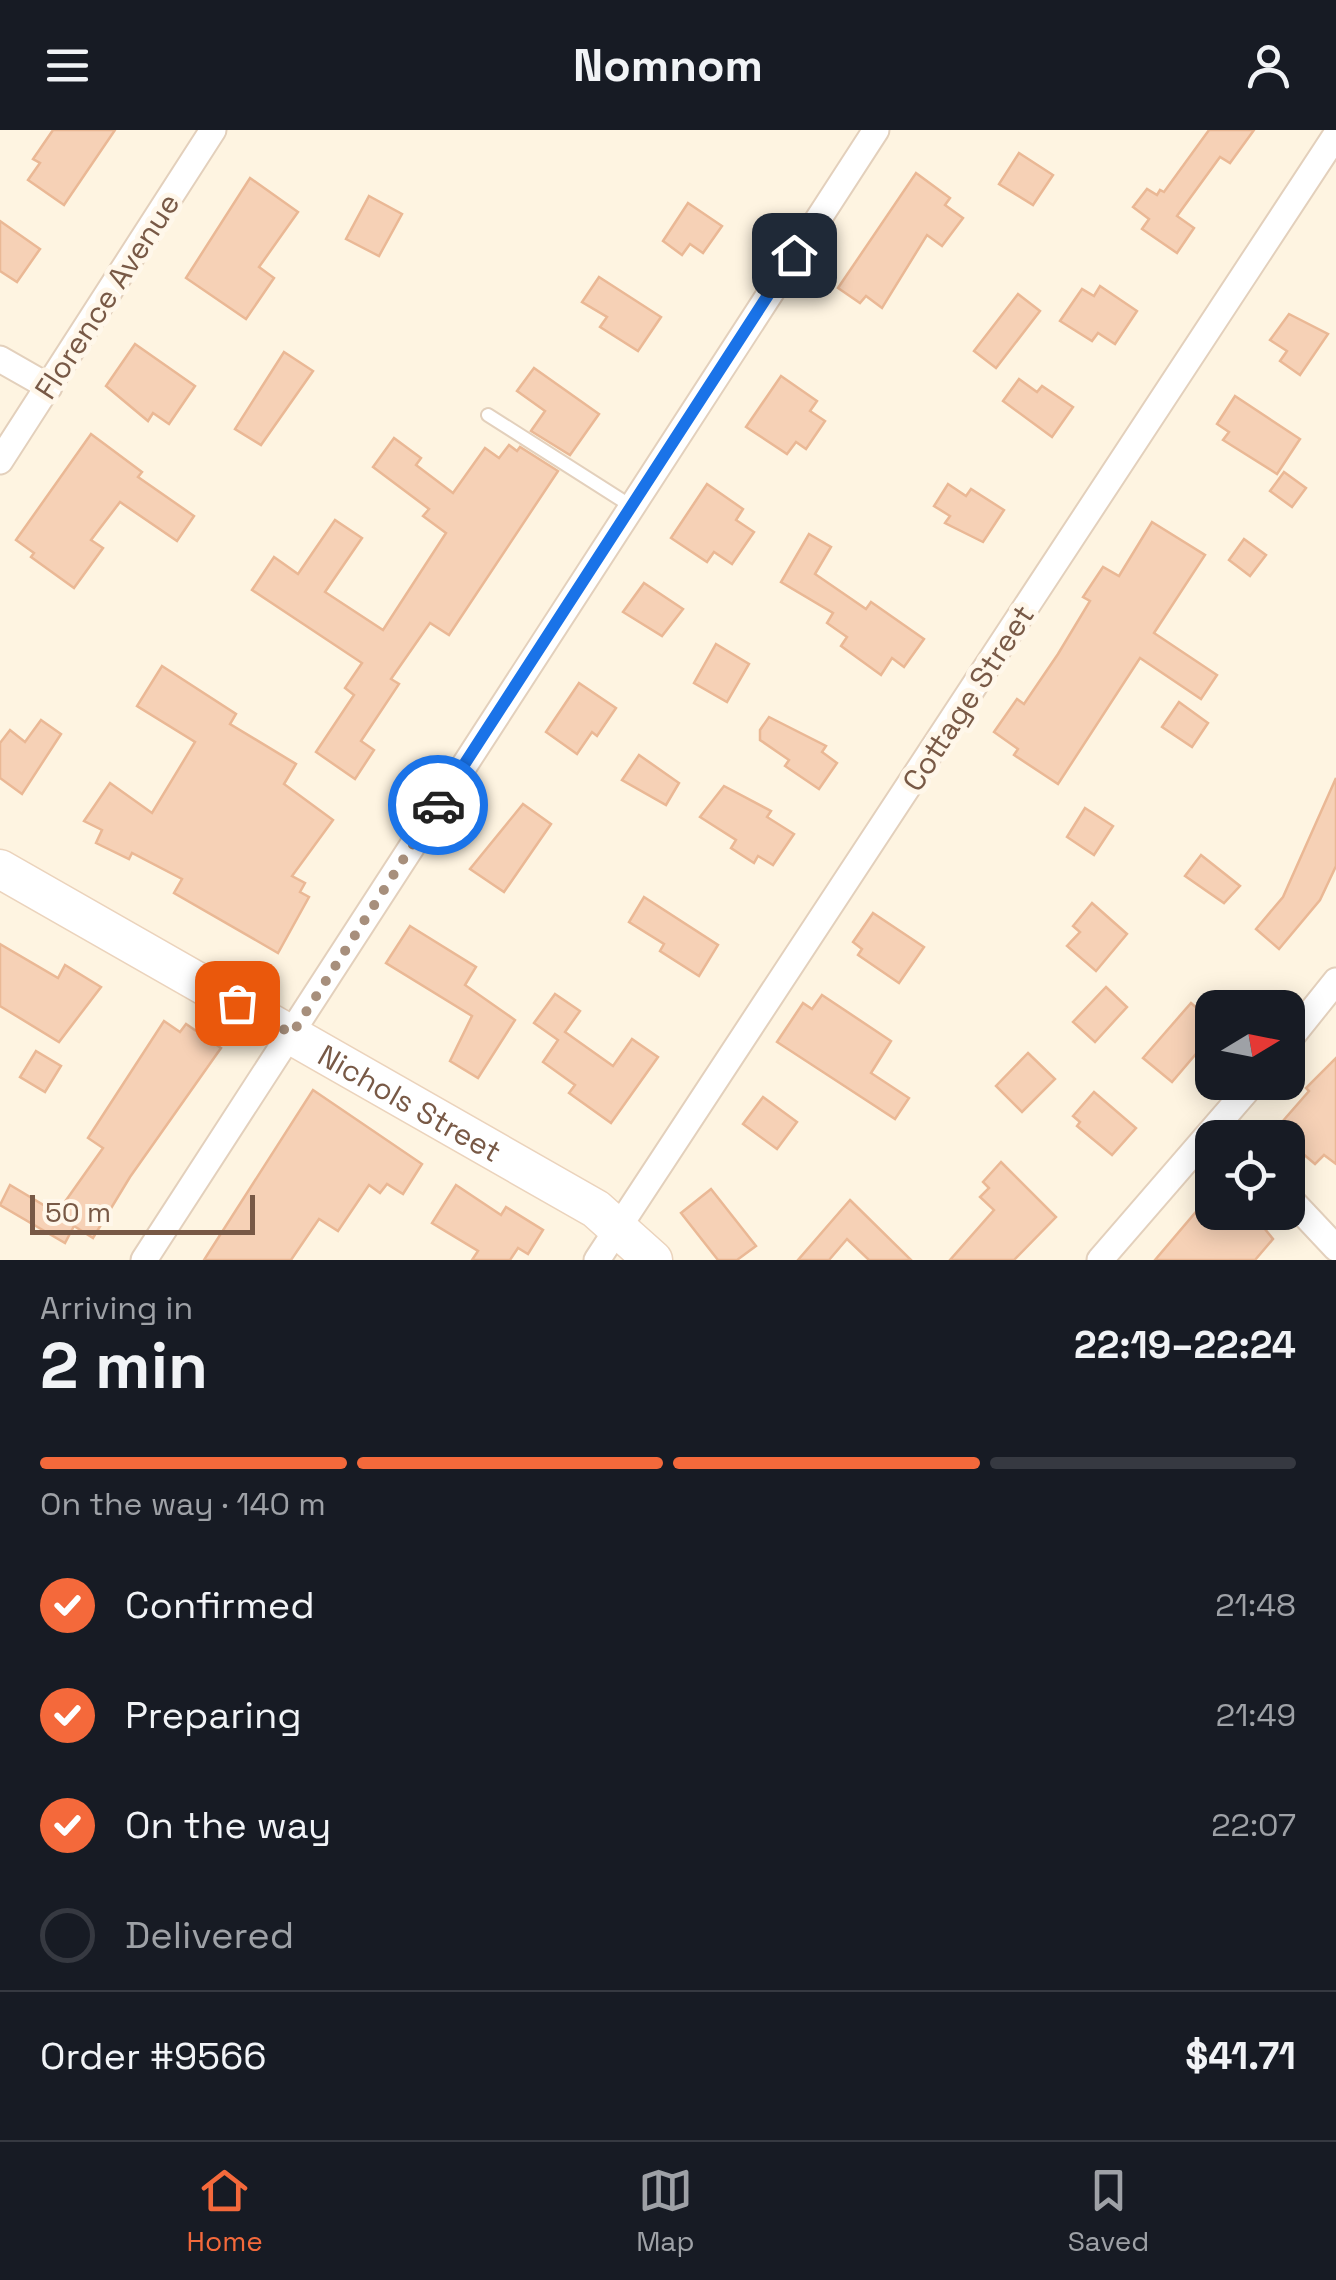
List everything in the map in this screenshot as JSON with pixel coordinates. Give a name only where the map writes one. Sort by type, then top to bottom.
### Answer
[{"type":"main road","name":"Nichols Street","points":[[0,868],[596,1209],[654,1260]]},
{"type":"street","name":"Florence Avenue","points":[[0,461],[214,130]]},
{"type":"street","points":[[144,1260],[876,130]]},
{"type":"street","name":"Cottage Street","points":[[597,1260],[1336,135]]},
{"type":"street","points":[[0,359],[48,386]]},
{"type":"street","points":[[1305,1020],[1336,981]]},
{"type":"street","points":[[1100,1260],[1195,1163]]},
{"type":"street","points":[[1305,1214],[1336,1248]]},
{"type":"lane","points":[[488,414],[631,506]]},
{"type":"building","points":[[53,130],[115,130],[64,205],[28,180],[40,163],[33,159]]},
{"type":"building","points":[[1209,130],[1254,130],[1230,163],[1220,157],[1177,216],[1194,228],[1177,253],[1142,229],[1149,219],[1133,207],[1147,189],[1157,195],[1160,190],[1164,192]]},
{"type":"building","points":[[1019,153],[1053,175],[1033,205],[999,184]]},
{"type":"building","points":[[916,173],[950,198],[945,205],[963,218],[942,246],[927,235],[882,308],[866,296],[860,303],[838,288]]},
{"type":"building","points":[[250,178],[298,212],[259,267],[274,278],[246,319],[186,278]]},
{"type":"building","points":[[369,196],[402,214],[379,256],[346,239]]},
{"type":"building","points":[[688,203],[722,226],[703,253],[690,244],[682,255],[663,241]]},
{"type":"building","points":[[0,221],[40,249],[17,282],[0,271]]},
{"type":"building","points":[[599,277],[661,317],[638,351],[600,327],[607,317],[582,302]]},
{"type":"building","points":[[1100,286],[1137,311],[1115,344],[1098,333],[1092,341],[1060,321],[1082,289],[1094,296]]},
{"type":"building","points":[[1018,294],[1040,311],[996,368],[974,351]]},
{"type":"building","points":[[1289,314],[1328,334],[1300,375],[1280,361],[1287,351],[1270,340]]},
{"type":"building","points":[[135,344],[195,386],[169,424],[153,413],[148,421],[106,386]]},
{"type":"building","points":[[284,352],[313,371],[261,445],[235,429]]},
{"type":"building","points":[[534,368],[599,414],[570,455],[531,431],[545,411],[517,391]]},
{"type":"building","points":[[781,376],[817,401],[810,411],[825,421],[806,449],[796,442],[787,454],[746,427]]},
{"type":"building","points":[[1019,379],[1037,392],[1042,386],[1073,407],[1052,437],[1003,401]]},
{"type":"building","points":[[1235,396],[1300,439],[1277,474],[1223,440],[1229,432],[1217,424]]},
{"type":"building","points":[[91,434],[142,472],[138,477],[194,516],[177,541],[120,502],[91,540],[103,548],[74,588],[31,557],[34,553],[16,540]]},
{"type":"building","points":[[394,438],[421,458],[416,465],[453,493],[485,448],[499,458],[509,445],[517,451],[520,447],[558,471],[449,635],[430,623],[391,679],[399,684],[361,741],[374,750],[355,779],[316,752],[354,695],[345,688],[362,663],[252,590],[274,557],[298,574],[335,520],[362,538],[325,592],[383,630],[446,533],[423,516],[429,509],[373,467]]},
{"type":"building","points":[[1284,472],[1306,488],[1292,507],[1270,491]]},
{"type":"building","points":[[707,484],[743,509],[736,520],[754,532],[732,564],[714,552],[707,562],[671,538]]},
{"type":"building","points":[[948,484],[966,496],[971,489],[1004,510],[983,542],[945,523],[950,516],[934,506]]},
{"type":"building","points":[[1152,522],[1205,555],[1154,633],[1217,675],[1201,699],[1140,658],[1058,784],[1014,755],[1018,749],[994,732],[1017,699],[1024,704],[1058,654],[1090,601],[1083,597],[1103,567],[1119,576]]},
{"type":"building","points":[[809,534],[831,547],[815,574],[866,609],[871,602],[924,639],[904,667],[892,658],[881,675],[841,646],[847,637],[827,623],[833,613],[781,582]]},
{"type":"building","points":[[1244,539],[1266,555],[1250,576],[1229,560]]},
{"type":"building","points":[[644,583],[683,609],[662,636],[623,612]]},
{"type":"building","points":[[716,644],[749,664],[727,702],[694,683]]},
{"type":"building","points":[[162,666],[236,714],[230,724],[296,764],[284,784],[333,820],[292,876],[305,883],[300,892],[309,897],[278,953],[174,893],[182,879],[132,853],[129,859],[96,843],[102,830],[84,821],[110,783],[152,813],[195,742],[137,706]]},
{"type":"building","points":[[579,683],[616,708],[597,736],[592,732],[577,754],[546,732]]},
{"type":"building","points":[[1179,702],[1208,723],[1192,747],[1162,727]]},
{"type":"building","points":[[769,717],[826,746],[822,752],[837,763],[819,789],[785,766],[789,760],[760,740],[760,730]]},
{"type":"building","points":[[41,720],[61,734],[22,794],[0,778],[0,743],[10,730],[25,742]]},
{"type":"building","points":[[639,755],[679,783],[666,805],[622,780]]},
{"type":"building","points":[[1336,778],[1336,866],[1320,900],[1279,949],[1256,929],[1283,897]]},
{"type":"building","points":[[724,786],[771,811],[767,817],[794,834],[773,865],[758,856],[754,863],[731,848],[736,840],[700,817]]},
{"type":"building","points":[[523,804],[551,824],[504,892],[470,869]]},
{"type":"building","points":[[1085,808],[1113,826],[1094,855],[1067,837]]},
{"type":"building","points":[[1201,855],[1240,886],[1224,903],[1185,876]]},
{"type":"building","points":[[644,897],[718,945],[699,976],[660,951],[664,944],[629,922]]},
{"type":"building","points":[[1092,903],[1127,934],[1096,971],[1067,946],[1080,932],[1073,926]]},
{"type":"building","points":[[873,913],[924,947],[899,983],[858,955],[862,949],[853,942]]},
{"type":"building","points":[[410,926],[476,967],[465,985],[515,1020],[478,1078],[450,1061],[472,1016],[386,963]]},
{"type":"building","points":[[0,944],[58,978],[65,965],[101,987],[59,1042],[0,1006]]},
{"type":"building","points":[[1106,987],[1127,1007],[1095,1042],[1073,1022]]},
{"type":"building","points":[[555,994],[580,1011],[565,1032],[613,1066],[632,1039],[658,1057],[611,1123],[569,1093],[575,1085],[543,1062],[558,1040],[534,1023]]},
{"type":"building","points":[[822,995],[891,1041],[871,1073],[909,1098],[895,1119],[777,1042],[803,1003],[812,1009]]},
{"type":"building","points":[[1191,1003],[1195,1006],[1195,1055],[1172,1082],[1143,1058]]},
{"type":"building","points":[[164,1021],[180,1032],[186,1024],[221,1048],[130,1177],[93,1238],[74,1226],[65,1243],[0,1205],[10,1185],[57,1213],[103,1148],[88,1138]]},
{"type":"building","points":[[36,1051],[61,1066],[45,1092],[20,1077]]},
{"type":"building","points":[[1028,1053],[1055,1079],[1022,1112],[996,1086]]},
{"type":"building","points":[[1336,1058],[1336,1164],[1324,1155],[1315,1164],[1305,1156],[1305,1120],[1284,1120],[1305,1100],[1309,1091],[1306,1088]]},
{"type":"building","points":[[313,1090],[422,1164],[403,1194],[387,1184],[380,1193],[369,1185],[338,1231],[319,1219],[291,1260],[204,1260]]},
{"type":"building","points":[[1094,1092],[1136,1128],[1112,1155],[1077,1126],[1080,1122],[1073,1116]]},
{"type":"building","points":[[763,1097],[797,1122],[777,1149],[743,1124]]},
{"type":"building","points":[[1001,1162],[1056,1217],[1014,1260],[950,1260],[994,1210],[980,1197],[989,1188],[983,1182]]},
{"type":"building","points":[[456,1185],[501,1215],[506,1207],[543,1230],[528,1254],[518,1248],[510,1260],[472,1260],[478,1251],[432,1223]]},
{"type":"building","points":[[711,1189],[756,1246],[737,1260],[718,1260],[681,1213]]},
{"type":"building","points":[[850,1200],[911,1260],[869,1260],[847,1239],[829,1260],[798,1260]]},
{"type":"building","points":[[1195,1213],[1195,1230],[1266,1230],[1273,1239],[1255,1260],[1155,1260]]},
{"type":"way so far","points":[[237,1003],[292,1034],[438,805]]},
{"type":"route","points":[[438,805],[794,255]]}]
